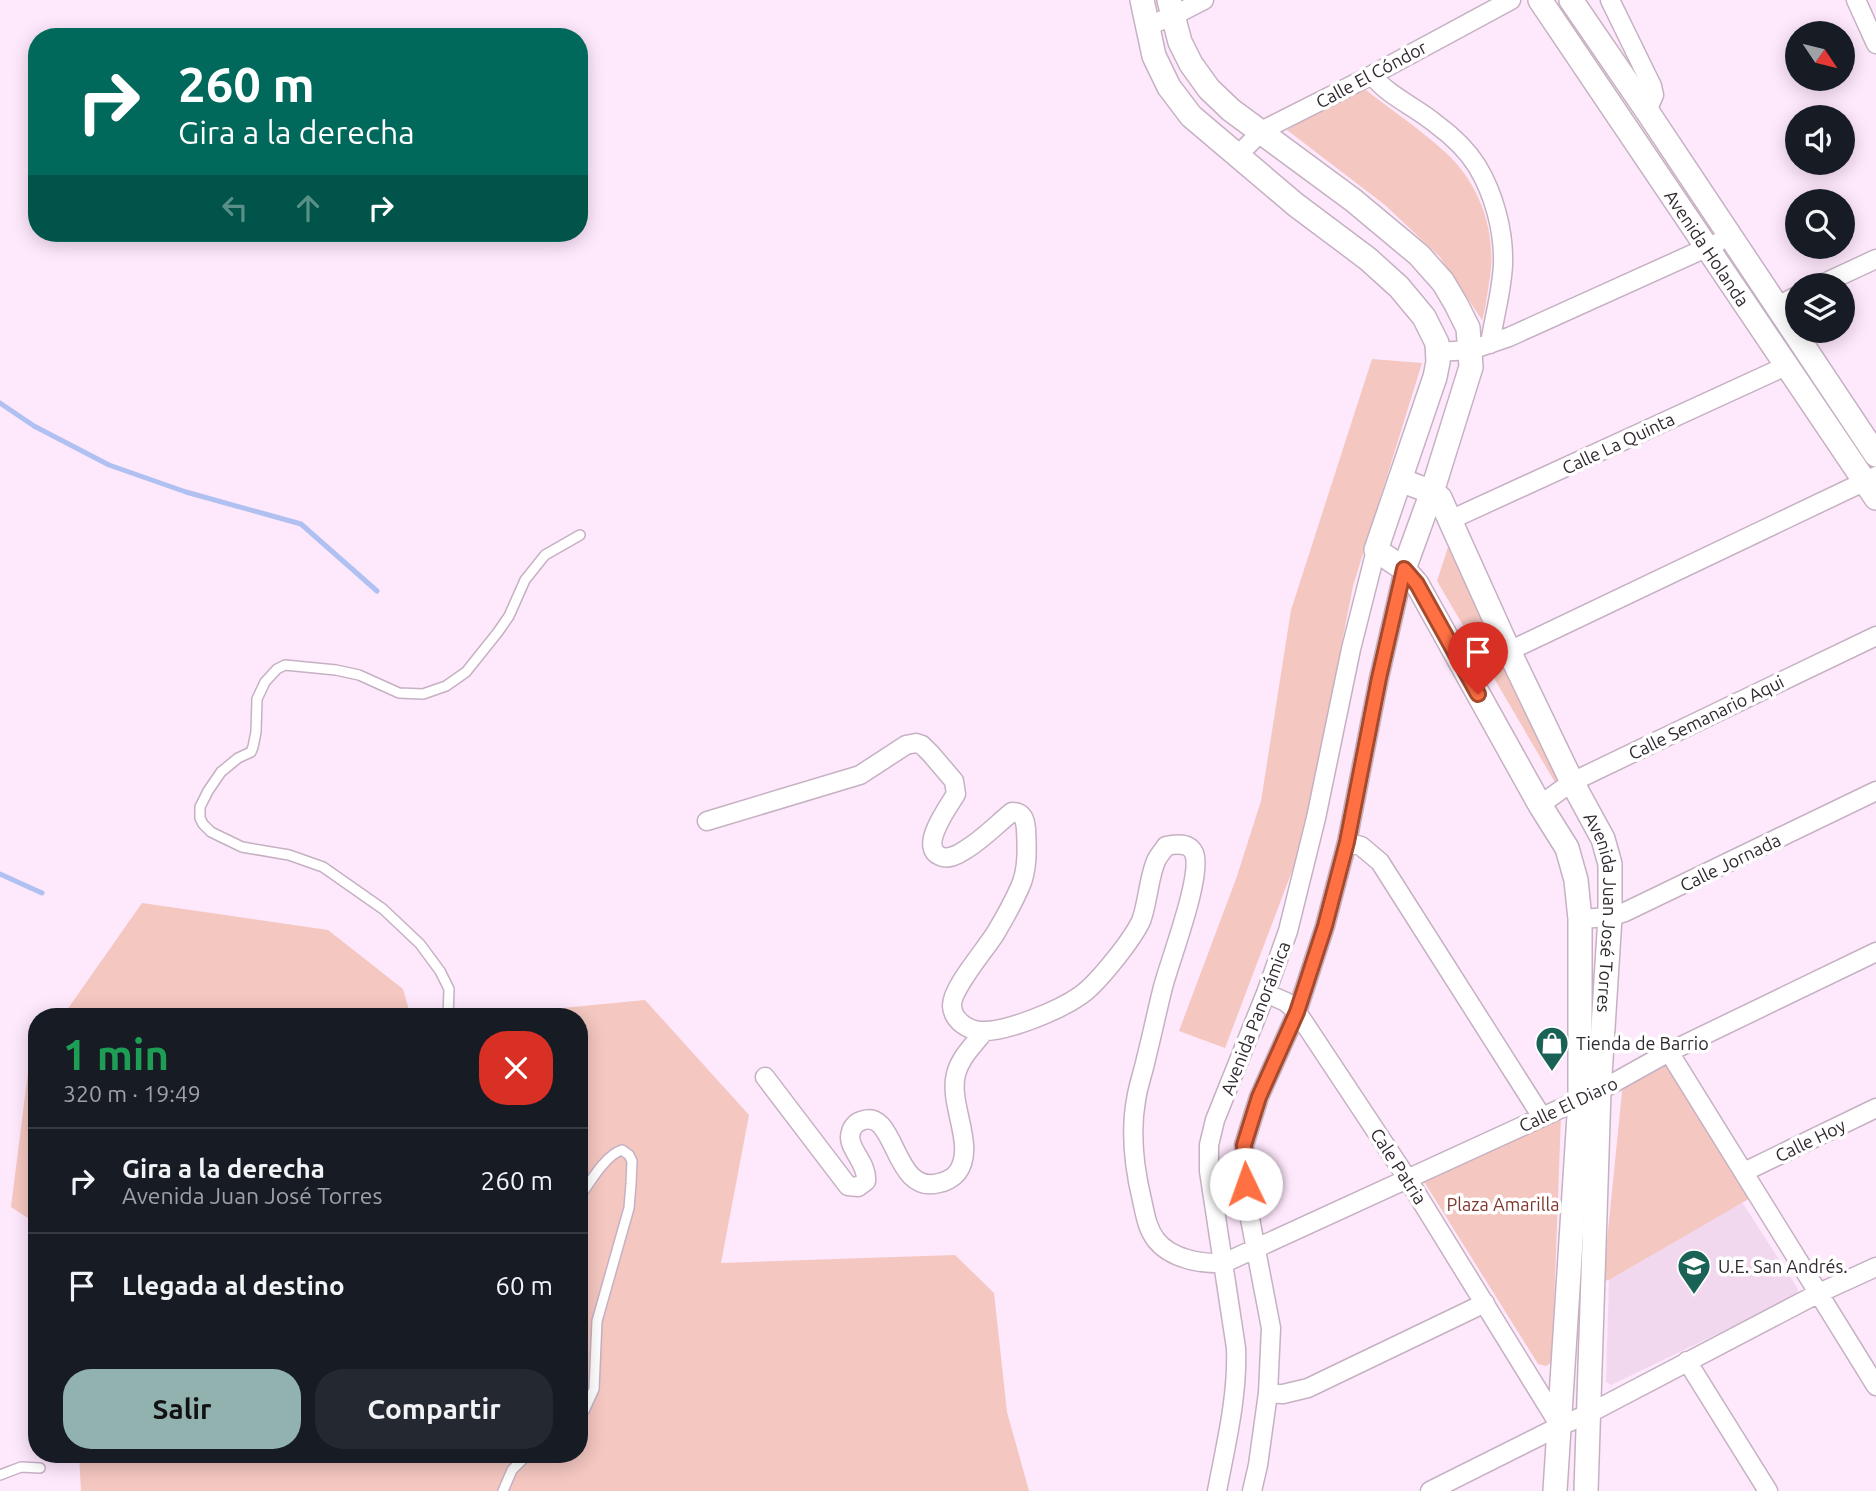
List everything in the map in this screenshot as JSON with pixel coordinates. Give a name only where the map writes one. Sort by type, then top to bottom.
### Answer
[{"type":"street","points":[[1142,0],[1154,56],[1169,87],[1191,116],[1399,287],[1428,323],[1437,343],[1435,377],[1376,550]]},
{"type":"street","points":[[1147,26],[1171,8],[1204,0]]},
{"type":"street","name":"Calle El Cóndor","points":[[1237,156],[1261,132],[1511,0]]},
{"type":"street","name":"Avenida Holanda","points":[[1540,0],[1786,366],[1873,485]]},
{"type":"street","name":"Avenida Holanda","points":[[1571,0],[1730,236],[1785,299]]},
{"type":"street","points":[[1610,0],[1653,86],[1654,95],[1647,111]]},
{"type":"street","points":[[1856,0],[1876,44]]},
{"type":"street","points":[[1171,8],[1180,42],[1191,64],[1209,89],[1231,110],[1353,200],[1419,255],[1443,282],[1480,347]]},
{"type":"street","points":[[1372,75],[1380,84],[1436,123],[1476,165],[1487,186],[1502,237],[1503,262],[1497,309],[1471,367],[1432,492],[1404,569]]},
{"type":"street","points":[[1438,352],[1480,347],[1509,337],[1730,236]]},
{"type":"street","points":[[1846,273],[1876,259]]},
{"type":"street","name":"Avenida Holanda","points":[[1811,343],[1876,455]]},
{"type":"street","name":"Calle La Quinta","points":[[1450,520],[1786,366]]},
{"type":"street","points":[[1400,480],[1432,492]]},
{"type":"street","points":[[1509,651],[1873,485]]},
{"type":"street","name":"Avenida Juan José Torres","points":[[1432,492],[1440,498],[1509,651],[1572,782],[1603,839],[1610,864],[1610,916],[1589,1095],[1555,1491]]},
{"type":"street","name":"Avenida Juan José Torres","points":[[1376,550],[1404,569],[1417,584],[1540,805],[1567,848],[1573,864],[1580,919],[1589,1095],[1586,1491]]},
{"type":"street","name":"Avenida Panorámica","points":[[1217,1491],[1229,1430],[1237,1364],[1209,1171],[1209,1145],[1214,1120],[1266,993],[1292,918],[1351,649],[1376,550]]},
{"type":"street","name":"Avenida Panorámica","points":[[1252,1491],[1268,1393],[1271,1328],[1247,1203],[1244,1145],[1259,1097],[1297,1012],[1325,926],[1347,842],[1379,678],[1404,569]]},
{"type":"street","name":"Calle Semanario Aqui","points":[[1540,805],[1572,782],[1876,636]]},
{"type":"street","points":[[707,821],[860,775],[906,745],[916,743],[931,754],[954,781],[956,789],[956,794],[934,832],[934,852],[940,857],[950,857],[964,851],[1012,812],[1022,814],[1027,848],[1022,885],[994,935],[956,991],[951,1006],[961,1024],[983,1031],[1003,1030],[1063,1006],[1083,994],[1135,933],[1142,918],[1155,861],[1166,846],[1177,844],[1194,852],[1194,883],[1164,985],[1136,1101],[1134,1168],[1147,1223],[1156,1240],[1167,1250],[1192,1261],[1224,1263]]},
{"type":"street","name":"Calle Jornada","points":[[1580,919],[1625,912],[1876,791]]},
{"type":"street","points":[[1347,842],[1361,846],[1380,862],[1542,1117]]},
{"type":"street","name":"Calle El Diaro","points":[[1224,1263],[1589,1095],[1669,1052],[1876,952]]},
{"type":"street","name":"Cale Patria","points":[[1266,993],[1286,1002],[1297,1012],[1407,1178],[1560,1426]]},
{"type":"street","points":[[765,1077],[848,1186],[858,1187],[866,1181],[867,1172],[850,1136],[851,1130],[859,1121],[870,1119],[877,1120],[885,1129],[907,1172],[920,1182],[936,1185],[958,1173],[965,1158],[955,1102],[956,1076],[963,1056],[983,1031]]},
{"type":"street","points":[[1669,1052],[1876,1387]]},
{"type":"street","name":"Calle Hoy","points":[[1744,1171],[1876,1108]]},
{"type":"street","points":[[1433,1490],[1588,1414],[1819,1293],[1876,1267]]},
{"type":"street","points":[[1268,1393],[1283,1394],[1308,1388],[1485,1303]]},
{"type":"street","points":[[1687,1361],[1768,1491]]},
{"type":"lane","points":[[449,1008],[449,989],[440,971],[420,944],[383,909],[323,867],[289,855],[242,847],[211,832],[200,818],[200,807],[221,772],[238,758],[251,752],[256,732],[257,699],[265,682],[277,669],[285,665],[335,670],[359,675],[399,693],[423,694],[446,686],[466,672],[498,632],[509,616],[525,580],[545,555],[580,535]]},
{"type":"lane","points":[[588,1186],[616,1151],[622,1150],[629,1155],[632,1165],[629,1208],[597,1321],[593,1389],[588,1401]]},
{"type":"lane","points":[[503,1491],[512,1470],[519,1463]]},
{"type":"lane","points":[[0,1475],[21,1467],[40,1468]]},
{"type":"shaded area","points":[[1742,1202],[1798,1289],[1796,1296],[1611,1385],[1606,1382],[1609,1280]]},
{"type":"green space","points":[[1361,86],[1445,152],[1458,165],[1477,195],[1489,229],[1491,247],[1489,283],[1482,320],[1440,257],[1385,205],[1287,130]]},
{"type":"green space","points":[[1372,359],[1422,363],[1353,586],[1303,842],[1225,1048],[1179,1031],[1236,879],[1261,801],[1291,610]]},
{"type":"green space","points":[[1453,532],[1567,776],[1556,784],[1437,581]]},
{"type":"green space","points":[[142,903],[328,930],[403,989],[408,1008],[68,1008]]},
{"type":"green space","points":[[645,1000],[749,1115],[721,1263],[955,1255],[994,1293],[1007,1412],[1029,1491],[81,1491],[79,1463],[588,1463],[588,1008],[563,1008]]},
{"type":"green space","name":"Plaza Amarilla","points":[[1662,1064],[1670,1067],[1752,1197],[1603,1281],[1623,1082]]},
{"type":"green space","points":[[28,1072],[28,1218],[11,1207]]},
{"type":"green space","name":"Plaza Amarilla","points":[[1561,1115],[1552,1362],[1546,1366],[1538,1364],[1423,1180]]},
{"type":"waterway","points":[[0,403],[34,426],[109,465],[186,492],[301,524],[377,591]]},
{"type":"waterway","points":[[0,874],[42,893]]},
{"type":"place","name":"Tienda de Barrio","points":[[1552,1073]]},
{"type":"place","name":"U.E. San Andrés.","points":[[1694,1296]]},
{"type":"route","points":[[1246,1184],[1244,1145],[1259,1097],[1297,1012],[1309,977],[1347,842],[1379,678],[1404,569],[1417,584],[1478,694]]}]
